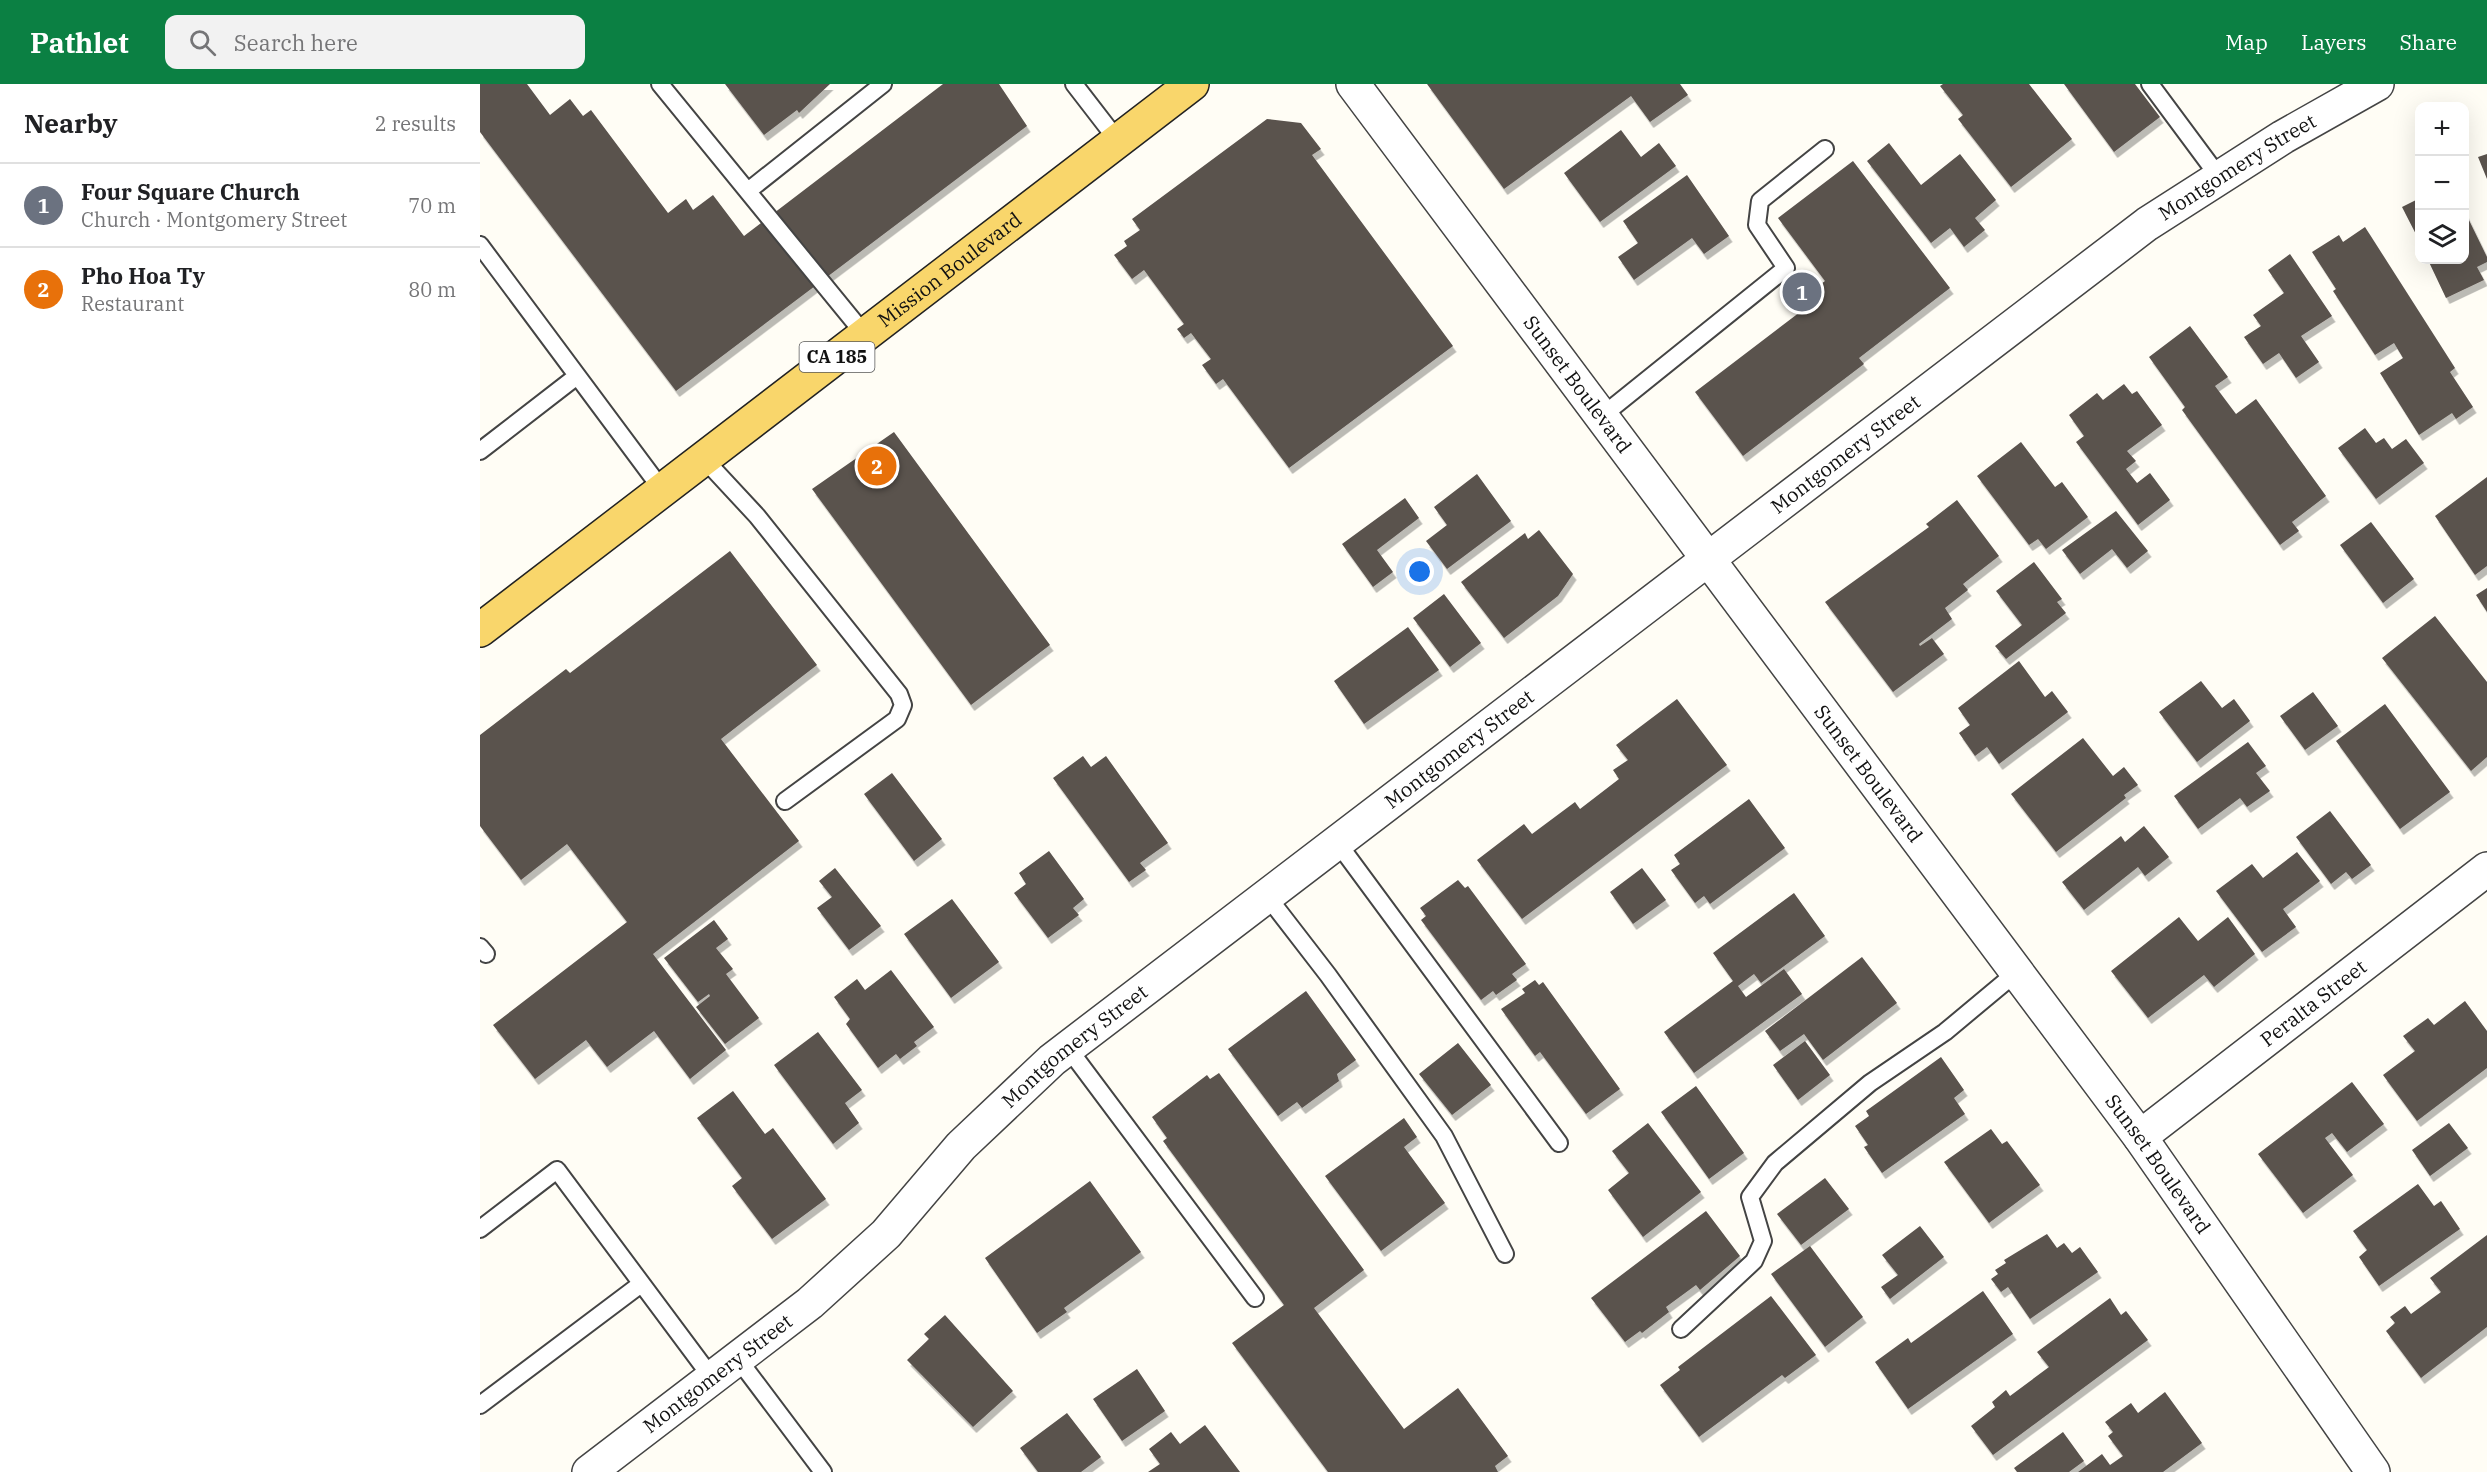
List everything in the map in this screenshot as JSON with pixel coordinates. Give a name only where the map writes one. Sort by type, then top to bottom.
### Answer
[{"type":"main road","name":"Mission Boulevard","points":[[480,630],[705,460],[1192,84]]},
{"type":"street","name":"Sunset Boulevard","points":[[1353,84],[2140,1137],[2373,1472]]},
{"type":"street","name":"Montgomery Street","points":[[589,1472],[810,1303],[886,1234],[961,1146],[1068,1048],[2146,224],[2283,137],[2377,84]]},
{"type":"street","name":"Peralta Street","points":[[2140,1137],[2487,869]]},
{"type":"lane","points":[[660,84],[865,335]]},
{"type":"lane","points":[[748,191],[883,84]]},
{"type":"lane","points":[[1074,84],[1118,141]]},
{"type":"lane","points":[[2150,84],[2219,177]]},
{"type":"lane","points":[[1602,416],[1786,268],[1757,225],[1760,201],[1825,149]]},
{"type":"lane","points":[[480,245],[663,491]]},
{"type":"lane","points":[[480,451],[577,376]]},
{"type":"lane","points":[[705,460],[757,516],[899,694],[903,705],[897,719],[785,801]]},
{"type":"lane","points":[[1337,842],[1558,1143]]},
{"type":"lane","points":[[1267,896],[1328,975],[1444,1136],[1505,1254]]},
{"type":"lane","points":[[1681,1329],[1754,1261],[1763,1241],[1750,1197],[1775,1163],[1870,1083],[1945,1032],[2017,972]]},
{"type":"lane","points":[[1068,1048],[1255,1298]]},
{"type":"lane","points":[[480,1229],[557,1170],[712,1378]]},
{"type":"lane","points":[[480,1405],[641,1284]]},
{"type":"lane","points":[[738,1359],[822,1472]]},
{"type":"building","points":[[480,84],[527,84],[550,115],[570,99],[583,116],[591,110],[668,213],[686,199],[693,210],[713,195],[744,236],[943,84],[999,84],[1027,126],[676,391],[480,132]]},
{"type":"building","points":[[725,84],[830,84],[799,113],[797,110],[764,135]]},
{"type":"building","points":[[1427,84],[1680,84],[1688,95],[1650,122],[1631,96],[1504,189]]},
{"type":"building","points":[[1943,84],[2029,84],[2072,139],[2011,187],[1958,119],[1963,115],[1940,86]]},
{"type":"building","points":[[2064,84],[2135,84],[2160,117],[2114,152]]},
{"type":"building","points":[[1267,119],[1301,123],[1321,149],[1312,155],[1453,346],[1289,468],[1223,379],[1216,384],[1202,365],[1211,359],[1191,333],[1184,338],[1177,329],[1184,324],[1144,270],[1132,279],[1114,255],[1127,246],[1124,241],[1140,230],[1132,219]]},
{"type":"building","points":[[1621,130],[1641,157],[1659,143],[1676,166],[1600,222],[1564,173]]},
{"type":"building","points":[[1889,143],[1921,185],[1960,154],[1996,200],[1975,218],[1985,230],[1964,247],[1950,228],[1931,243],[1867,161]]},
{"type":"building","points":[[2487,154],[2487,179],[2478,157]]},
{"type":"building","points":[[1853,161],[1950,288],[1859,358],[1864,364],[1743,456],[1695,392],[1804,309],[1798,301],[1825,281],[1778,218]]},
{"type":"building","points":[[1687,175],[1729,236],[1704,254],[1692,238],[1634,280],[1618,257],[1638,243],[1623,221]]},
{"type":"building","points":[[2415,200],[2415,232],[2402,207]]},
{"type":"building","points":[[2469,220],[2487,257],[2487,262],[2477,267],[2484,280],[2446,298],[2430,264],[2469,264]]},
{"type":"building","points":[[2365,227],[2455,368],[2450,372],[2473,407],[2456,419],[2452,413],[2419,435],[2380,373],[2403,358],[2394,343],[2375,355],[2333,291],[2336,289],[2312,252],[2339,235],[2343,242]]},
{"type":"building","points":[[2290,254],[2332,316],[2301,336],[2319,362],[2296,378],[2279,353],[2263,364],[2244,337],[2261,326],[2253,315],[2284,293],[2268,270]]},
{"type":"building","points":[[2190,326],[2228,377],[2215,386],[2236,414],[2256,399],[2326,496],[2292,522],[2299,531],[2280,545],[2182,410],[2185,407],[2149,357]]},
{"type":"building","points":[[2124,384],[2132,394],[2137,391],[2162,425],[2127,451],[2136,461],[2126,469],[2137,483],[2150,473],[2170,500],[2138,525],[2076,442],[2084,436],[2069,415],[2097,393],[2103,400]]},
{"type":"building","points":[[2365,428],[2376,443],[2384,438],[2392,449],[2406,439],[2424,463],[2376,499],[2338,448]]},
{"type":"building","points":[[894,432],[1050,645],[971,705],[812,489]]},
{"type":"building","points":[[2021,442],[2055,487],[2062,482],[2088,517],[2046,549],[2038,539],[2029,545],[1977,476]]},
{"type":"building","points":[[1477,474],[1511,521],[1447,569],[1426,541],[1447,525],[1434,507]]},
{"type":"building","points":[[2487,477],[2487,566],[2475,575],[2435,516]]},
{"type":"building","points":[[1405,498],[1419,518],[1377,550],[1393,572],[1373,587],[1342,544]]},
{"type":"building","points":[[1957,500],[1999,556],[1963,584],[1968,590],[1945,608],[1952,619],[1919,644],[1920,646],[1932,638],[1944,654],[1893,692],[1825,602],[1929,527],[1926,524]]},
{"type":"building","points":[[2116,511],[2148,551],[2127,568],[2112,549],[2080,574],[2062,550]]},
{"type":"building","points":[[2371,522],[2414,579],[2383,603],[2340,545]]},
{"type":"building","points":[[1539,530],[1573,574],[1558,596],[1504,638],[1461,582],[1525,533],[1528,539]]},
{"type":"building","points":[[730,551],[817,665],[721,739],[799,841],[653,954],[726,1050],[690,1079],[654,1031],[607,1067],[586,1040],[535,1079],[493,1025],[627,922],[567,844],[521,880],[480,826],[480,735],[566,669],[570,673]]},
{"type":"building","points":[[2034,562],[2062,599],[2057,602],[2066,613],[2006,659],[1995,646],[2022,625],[1996,591]]},
{"type":"building","points":[[2487,588],[2487,612],[2476,595]]},
{"type":"building","points":[[1444,594],[1481,643],[1450,667],[1413,618]]},
{"type":"building","points":[[2435,616],[2487,682],[2487,757],[2471,771],[2382,658]]},
{"type":"building","points":[[1408,627],[1439,670],[1364,724],[1334,681]]},
{"type":"building","points":[[2019,661],[2045,697],[2052,691],[2068,712],[1999,764],[1987,747],[1975,756],[1959,733],[1970,725],[1958,708]]},
{"type":"building","points":[[2201,681],[2222,708],[2234,699],[2250,721],[2197,762],[2159,712]]},
{"type":"building","points":[[2313,692],[2338,726],[2305,750],[2280,716]]},
{"type":"building","points":[[1677,699],[1727,765],[1522,919],[1477,860],[1524,824],[1532,834],[1575,802],[1580,809],[1619,779],[1613,770],[1628,760],[1616,745]]},
{"type":"building","points":[[2385,704],[2450,792],[2400,829],[2336,741]]},
{"type":"building","points":[[2083,738],[2113,776],[2124,767],[2138,785],[2124,795],[2126,798],[2056,852],[2011,794]]},
{"type":"building","points":[[2248,742],[2266,766],[2256,773],[2270,791],[2247,807],[2240,798],[2198,829],[2174,796]]},
{"type":"building","points":[[1083,756],[1091,767],[1106,756],[1168,843],[1140,863],[1146,870],[1129,882],[1053,778]]},
{"type":"building","points":[[892,773],[942,839],[914,861],[864,794]]},
{"type":"building","points":[[1749,799],[1785,848],[1710,904],[1704,896],[1695,903],[1671,870],[1680,864],[1674,855]]},
{"type":"building","points":[[2330,811],[2371,865],[2352,879],[2346,872],[2331,884],[2296,837]]},
{"type":"building","points":[[2144,826],[2169,857],[2145,876],[2138,867],[2084,910],[2062,882],[2121,836],[2125,842]]},
{"type":"building","points":[[1049,851],[1084,899],[1073,908],[1079,915],[1048,938],[1014,893],[1026,884],[1019,873]]},
{"type":"building","points":[[2297,852],[2320,881],[2283,909],[2296,927],[2262,952],[2216,891],[2252,864],[2263,878]]},
{"type":"building","points":[[835,868],[881,926],[849,950],[817,908],[832,897],[819,881]]},
{"type":"building","points":[[1642,868],[1666,900],[1633,924],[1610,892]]},
{"type":"building","points":[[1458,880],[1465,888],[1468,886],[1526,964],[1512,974],[1517,980],[1496,995],[1493,991],[1481,1000],[1421,920],[1426,916],[1420,908]]},
{"type":"building","points":[[1794,893],[1825,936],[1761,983],[1754,974],[1738,986],[1746,997],[1784,969],[1802,994],[1694,1073],[1664,1032],[1733,981],[1713,953]]},
{"type":"building","points":[[952,899],[999,962],[951,998],[904,934]]},
{"type":"building","points":[[2179,917],[2198,941],[2228,917],[2255,954],[2214,987],[2204,975],[2148,1018],[2111,971]]},
{"type":"building","points":[[714,920],[728,939],[716,948],[733,969],[726,974],[759,1018],[725,1044],[696,1007],[710,996],[709,994],[698,1002],[664,958]]},
{"type":"building","points":[[1862,957],[1897,1003],[1823,1060],[1804,1034],[1780,1051],[1765,1031]]},
{"type":"building","points":[[891,970],[934,1027],[914,1042],[917,1046],[900,1059],[896,1054],[878,1068],[846,1024],[850,1019],[834,997],[857,979],[865,990]]},
{"type":"building","points":[[1535,980],[1539,985],[1543,982],[1620,1089],[1586,1114],[1540,1052],[1535,1056],[1501,1009],[1525,993],[1522,989]]},
{"type":"building","points":[[1306,991],[1356,1060],[1337,1074],[1339,1081],[1302,1108],[1297,1102],[1278,1116],[1228,1049]]},
{"type":"building","points":[[2465,1001],[2487,1031],[2487,1068],[2417,1121],[2383,1075],[2415,1051],[2403,1036],[2428,1018],[2434,1025]]},
{"type":"building","points":[[818,1032],[862,1090],[845,1103],[859,1123],[833,1144],[774,1065]]},
{"type":"building","points":[[1805,1041],[1830,1075],[1798,1100],[1773,1065]]},
{"type":"building","points":[[1458,1043],[1491,1085],[1452,1115],[1419,1074]]},
{"type":"building","points":[[1941,1057],[1964,1090],[1954,1098],[1965,1114],[1882,1173],[1864,1147],[1868,1145],[1855,1126],[1869,1116],[1866,1111]]},
{"type":"building","points":[[1219,1073],[1364,1270],[1314,1308],[1404,1429],[1458,1388],[1508,1456],[1495,1466],[1498,1472],[1328,1472],[1232,1343],[1284,1305],[1163,1141],[1167,1138],[1152,1117],[1207,1075],[1210,1079]]},
{"type":"building","points":[[2352,1082],[2384,1124],[2347,1152],[2332,1133],[2325,1138],[2353,1175],[2303,1213],[2258,1154]]},
{"type":"building","points":[[1696,1086],[1744,1153],[1709,1179],[1661,1112]]},
{"type":"building","points":[[733,1091],[765,1134],[773,1128],[826,1199],[772,1239],[732,1186],[742,1178],[697,1118]]},
{"type":"building","points":[[1404,1118],[1417,1137],[1404,1147],[1445,1203],[1381,1251],[1325,1176]]},
{"type":"building","points":[[1648,1123],[1701,1192],[1643,1237],[1608,1190],[1629,1173],[1612,1151]]},
{"type":"building","points":[[2449,1123],[2468,1148],[2430,1176],[2412,1150]]},
{"type":"building","points":[[1991,1129],[2002,1144],[2007,1141],[2040,1185],[1989,1223],[1944,1162]]},
{"type":"building","points":[[1825,1178],[1849,1209],[1801,1245],[1777,1214]]},
{"type":"building","points":[[1090,1181],[1141,1252],[1064,1308],[1067,1312],[1037,1333],[985,1258]]},
{"type":"building","points":[[2418,1184],[2434,1206],[2441,1201],[2460,1229],[2379,1286],[2359,1257],[2367,1250],[2353,1231]]},
{"type":"building","points":[[1706,1211],[1740,1256],[1700,1290],[1696,1285],[1666,1307],[1669,1312],[1642,1333],[1640,1331],[1625,1342],[1591,1298]]},
{"type":"building","points":[[1920,1226],[1944,1257],[1890,1299],[1881,1287],[1898,1275],[1882,1255]]},
{"type":"building","points":[[2047,1234],[2057,1248],[2064,1243],[2072,1253],[2080,1247],[2098,1272],[2030,1319],[2008,1287],[2001,1292],[1991,1279],[1998,1274],[1995,1270],[2006,1263],[2004,1260]]},
{"type":"building","points":[[2487,1235],[2487,1327],[2421,1378],[2386,1331],[2395,1323],[2390,1317],[2405,1306],[2411,1314],[2441,1292],[2430,1278]]},
{"type":"building","points":[[1810,1246],[1863,1317],[1825,1347],[1771,1274]]},
{"type":"building","points":[[1983,1291],[2013,1334],[1908,1409],[1875,1362],[1908,1338],[1911,1343]]},
{"type":"building","points":[[1771,1296],[1816,1355],[1785,1378],[1782,1375],[1699,1437],[1660,1385],[1680,1370],[1678,1367]]},
{"type":"building","points":[[2110,1298],[2121,1315],[2126,1311],[2148,1340],[1993,1455],[1971,1426],[1995,1407],[1992,1402],[2006,1390],[2010,1396],[2049,1367],[2037,1352]]},
{"type":"building","points":[[945,1315],[1013,1391],[973,1427],[907,1360],[929,1339],[924,1334]]},
{"type":"building","points":[[1137,1369],[1165,1411],[1122,1441],[1093,1399]]},
{"type":"building","points":[[2165,1392],[2202,1443],[2163,1472],[2078,1472],[2102,1454],[2110,1465],[2123,1456],[2108,1436],[2113,1432],[2105,1422],[2131,1403],[2138,1413]]},
{"type":"building","points":[[1067,1413],[1101,1457],[1081,1472],[1038,1472],[1020,1448]]},
{"type":"building","points":[[1205,1425],[1240,1472],[1148,1472],[1160,1464],[1149,1449],[1171,1432],[1180,1444]]},
{"type":"building","points":[[2063,1432],[2084,1461],[2069,1472],[2017,1472],[2014,1468]]},
{"type":"place","name":"Four Square Church","points":[[1802,292]]},
{"type":"place","name":"Pho Hoa Ty","points":[[877,466]]}]
